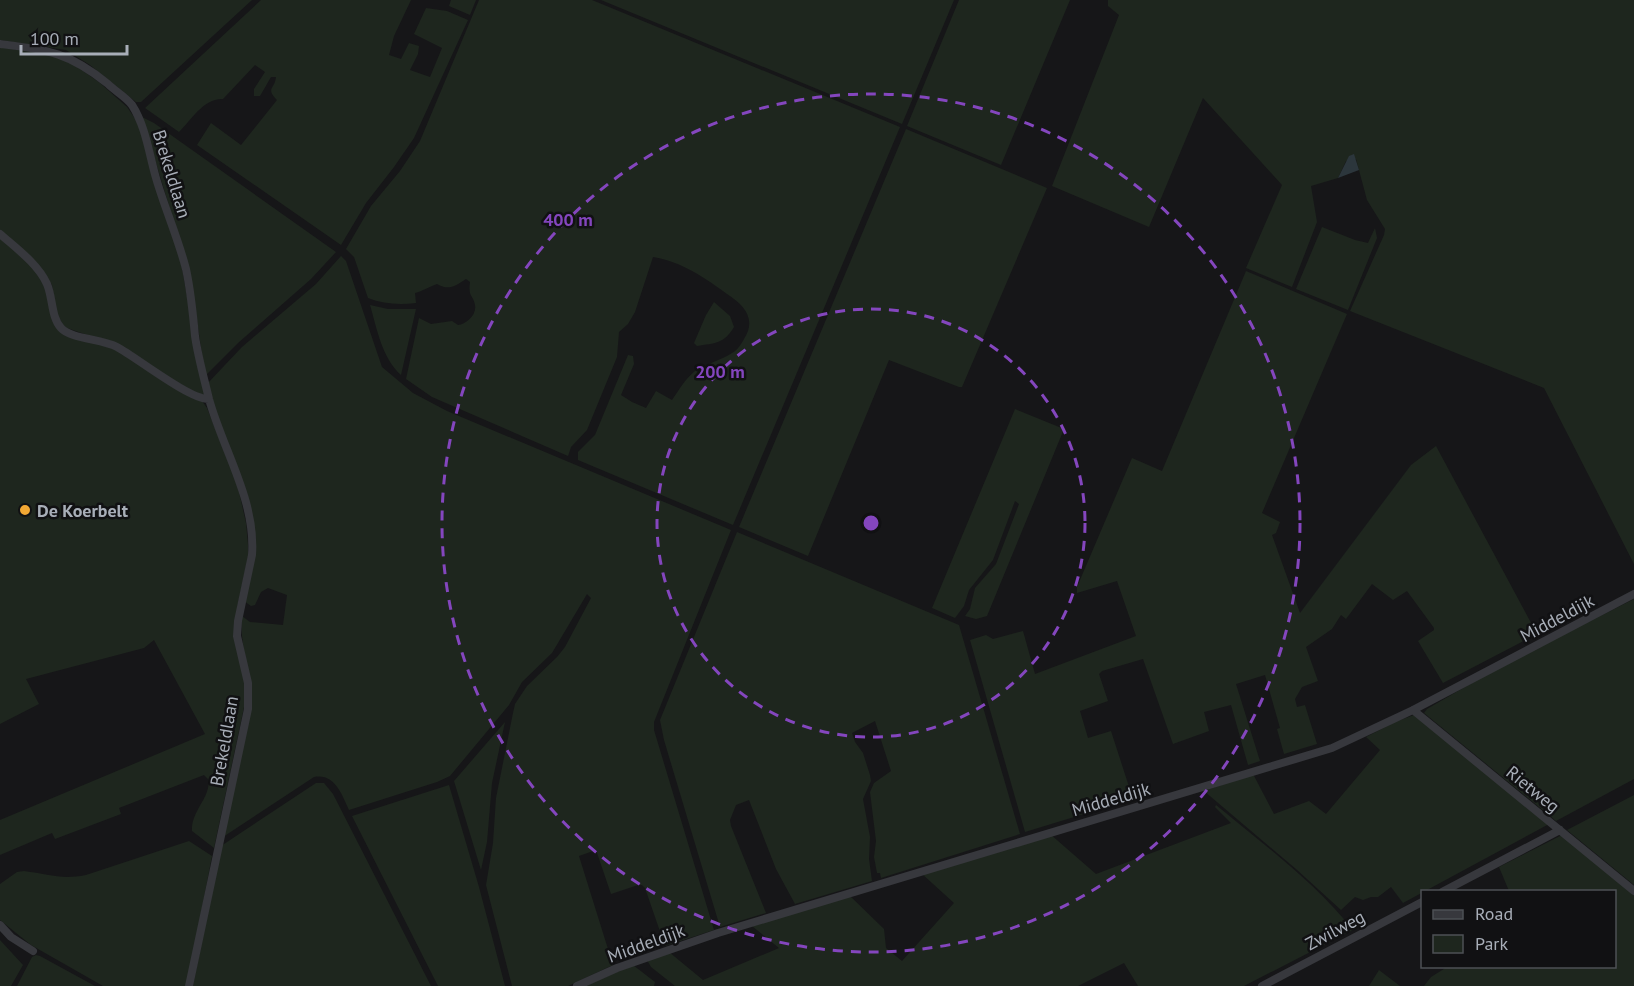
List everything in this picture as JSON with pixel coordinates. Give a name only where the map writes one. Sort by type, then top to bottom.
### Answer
[{"type":"street","name":"Brekeldlaan","points":[[0,44],[47,50],[72,59],[97,75],[131,104],[147,141],[156,178],[185,268],[199,356],[209,399],[239,480],[251,532],[250,568],[239,615],[237,636],[249,693],[249,709],[189,986]]},
{"type":"street","points":[[0,234],[24,255],[45,280],[51,294],[56,321],[64,331],[113,345],[173,383],[203,399],[209,399]]},
{"type":"street","name":"Middeldijk","points":[[577,986],[617,968],[718,933],[1308,756],[1360,736],[1413,710],[1634,594]]},
{"type":"street","name":"Rietweg","points":[[1413,710],[1634,891]]},
{"type":"street","points":[[1444,890],[1560,830]]},
{"type":"street","name":"Zwilweg","points":[[1262,986],[1421,903]]},
{"type":"street","points":[[0,925],[11,937],[33,951]]},
{"type":"green space","points":[[0,0],[252,0],[141,102],[136,102],[90,65],[66,50],[0,40]]},
{"type":"green space","points":[[261,0],[411,0],[394,36],[389,55],[401,59],[409,43],[419,46],[418,54],[410,70],[430,77],[442,48],[414,34],[426,8],[447,11],[468,20],[414,138],[366,203],[341,245],[197,145],[211,123],[241,145],[277,100],[271,91],[276,77],[271,77],[260,96],[254,96],[254,89],[265,72],[255,65],[223,99],[204,106],[179,132],[145,108]]},
{"type":"green space","points":[[451,0],[476,0],[470,15],[449,6]]},
{"type":"green space","points":[[479,0],[592,0],[900,127],[733,525],[578,460],[578,452],[595,435],[628,355],[633,356],[634,364],[621,395],[646,408],[656,391],[672,400],[695,371],[734,352],[748,332],[749,319],[743,308],[733,298],[683,266],[653,257],[635,312],[628,324],[619,332],[617,357],[587,430],[571,447],[568,456],[432,397],[406,379],[419,318],[431,324],[452,321],[458,325],[467,321],[475,309],[470,293],[470,282],[466,279],[455,286],[434,285],[415,293],[416,303],[379,302],[368,298],[354,257],[346,249],[371,206],[400,171],[420,141]]},
{"type":"green space","points":[[601,0],[954,0],[902,124]]},
{"type":"green space","points":[[959,0],[1070,0],[1001,165],[907,126]]},
{"type":"green space","points":[[1108,0],[1634,0],[1634,564],[1544,388],[1350,311],[1385,229],[1367,200],[1356,159],[1346,161],[1338,178],[1311,186],[1317,222],[1292,287],[1246,268],[1282,185],[1203,98],[1149,227],[1052,186],[1119,15],[1108,6]]},
{"type":"green space","points":[[0,47],[50,54],[69,61],[100,83],[127,107],[136,120],[144,138],[180,257],[205,397],[168,378],[125,348],[64,327],[56,312],[52,285],[44,272],[0,231]]},
{"type":"green space","points":[[142,117],[154,123],[336,252],[311,279],[238,343],[205,376],[191,278]]},
{"type":"green space","points":[[906,129],[1047,188],[962,387],[889,360],[808,556],[739,527]]},
{"type":"green space","points":[[1322,227],[1368,243],[1375,228],[1377,238],[1348,310],[1296,289]]},
{"type":"green space","points":[[0,237],[33,267],[46,287],[57,328],[115,348],[202,401],[207,408],[237,483],[246,523],[248,545],[248,557],[237,608],[246,698],[214,848],[192,831],[195,817],[207,792],[208,779],[204,775],[119,808],[121,814],[55,839],[52,833],[0,855],[0,820],[205,734],[154,640],[144,648],[26,679],[39,704],[0,724]]},
{"type":"green space","points":[[341,256],[346,261],[382,367],[413,393],[447,411],[731,530],[654,722],[654,730],[714,930],[665,946],[645,888],[638,885],[611,894],[596,850],[579,856],[613,965],[568,986],[512,986],[486,885],[493,843],[496,798],[515,704],[527,686],[565,647],[591,598],[587,594],[552,653],[522,682],[509,705],[450,776],[349,810],[337,786],[327,778],[314,777],[223,837],[252,705],[242,639],[242,616],[250,622],[283,625],[287,595],[268,588],[261,592],[255,605],[251,606],[244,601],[255,556],[254,535],[207,384],[242,347],[316,284]]},
{"type":"green space","points":[[1246,271],[1347,314],[1262,513],[1280,522],[1276,533],[1272,535],[1300,613],[1411,465],[1436,446],[1537,634],[1443,683],[1418,641],[1434,628],[1407,591],[1393,600],[1372,584],[1346,619],[1341,615],[1332,629],[1306,647],[1318,681],[1302,687],[1295,699],[1297,707],[1305,705],[1317,744],[1284,754],[1277,729],[1280,728],[1265,675],[1236,684],[1260,761],[1248,765],[1231,705],[1204,712],[1209,731],[1173,744],[1143,659],[1102,671],[1099,674],[1108,701],[1080,711],[1088,738],[1111,731],[1133,799],[1025,832],[970,640],[986,635],[993,639],[1023,631],[1035,674],[1136,636],[1117,581],[1077,593],[1077,587],[1132,458],[1162,471]]},
{"type":"green space","points":[[714,302],[730,316],[734,327],[723,340],[697,346],[694,343]]},
{"type":"green space","points":[[370,305],[388,309],[416,309],[401,375],[385,352]]},
{"type":"green space","points":[[1015,409],[1064,429],[987,616],[976,619],[965,616],[970,609],[975,588],[996,564],[1019,504],[1015,501],[993,560],[969,590],[964,606],[955,618],[932,608]]},
{"type":"green space","points":[[737,532],[959,625],[1020,834],[881,878],[880,873],[877,873],[874,857],[876,841],[870,792],[874,783],[891,771],[875,721],[852,733],[863,753],[871,781],[863,799],[870,837],[869,859],[872,881],[795,904],[776,869],[749,800],[736,805],[730,820],[766,913],[720,927],[660,720]]},
{"type":"green space","points":[[1634,599],[1634,779],[1556,821],[1424,713],[1427,709],[1503,665]]},
{"type":"green space","points":[[1414,715],[1549,824],[1427,890],[1421,890],[1421,893],[1403,903],[1391,887],[1378,897],[1363,900],[1355,897],[1341,910],[1204,791],[1253,774],[1274,814],[1309,801],[1326,814],[1380,750],[1366,737]]},
{"type":"green space","points":[[505,722],[492,783],[487,842],[481,870],[454,781]]},
{"type":"green space","points":[[316,783],[324,783],[333,794],[431,986],[193,986],[221,846]]},
{"type":"green space","points":[[449,785],[505,986],[438,986],[352,816]]},
{"type":"green space","points":[[1634,795],[1634,885],[1567,830]]},
{"type":"green space","points":[[1216,805],[1305,880],[1353,930],[1244,986],[1138,986],[1124,963],[1078,986],[675,986],[651,967],[647,960],[669,952],[703,980],[779,948],[752,926],[849,895],[884,929],[886,948],[902,961],[954,903],[921,873],[1050,834],[1096,874],[1231,823],[1215,807]]},
{"type":"green space","points":[[1562,835],[1634,894],[1634,986],[1424,986],[1431,977],[1445,968],[1616,968],[1616,890],[1509,890],[1499,867]]},
{"type":"green space","points":[[189,841],[212,856],[187,986],[103,986],[31,945],[0,920],[0,884],[17,872],[62,877],[86,875]]},
{"type":"green space","points":[[0,940],[23,965],[11,986],[0,986]]},
{"type":"green space","points":[[36,955],[95,986],[17,986],[32,957]]},
{"type":"green space","points":[[633,965],[655,982],[654,986],[585,986]]},
{"type":"green space","points":[[1379,970],[1400,986],[1369,986]]},
{"type":"shaded area","points":[[1354,154],[1359,170],[1338,178],[1349,156]]},
{"type":"place","name":"De Koerbelt","points":[[25,510]]}]
